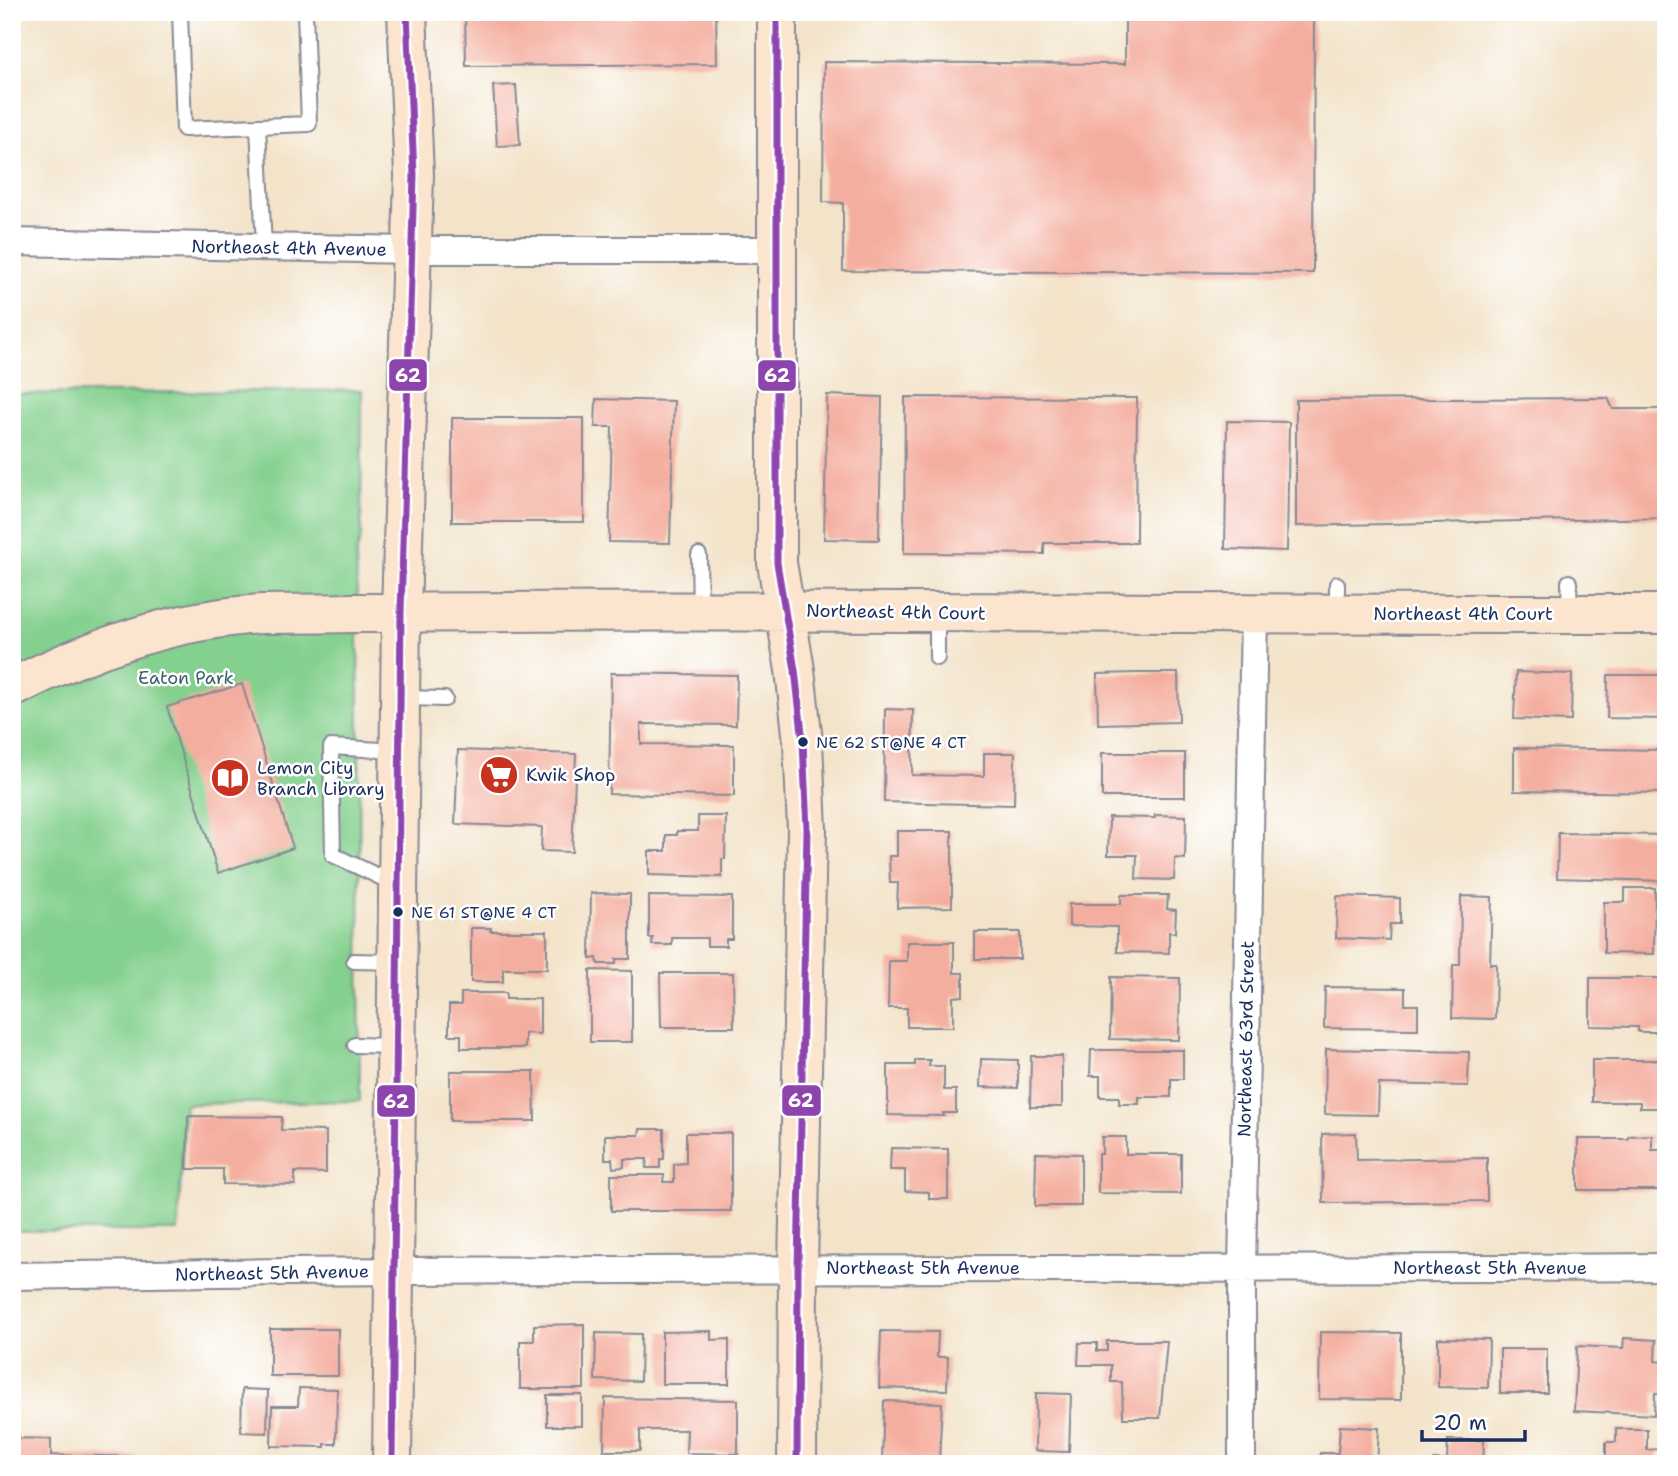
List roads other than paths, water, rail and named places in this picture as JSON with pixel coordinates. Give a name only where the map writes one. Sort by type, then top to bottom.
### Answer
[{"type":"main road","points":[[393,1464],[401,612],[414,175],[407,12]]},
{"type":"main road","points":[[777,12],[777,563],[795,670],[803,742],[807,829],[797,1464]]},
{"type":"main road","name":"Northeast 4th Court","points":[[12,688],[92,652],[200,621],[262,614],[785,610],[1254,615],[1337,599],[1570,598],[1666,614]]},
{"type":"street","name":"Northeast 4th Avenue","points":[[12,242],[412,250],[776,250]]},
{"type":"street","name":"Northeast 63rd Street","points":[[1242,1464],[1242,1270],[1254,615]]},
{"type":"street","name":"Northeast 5th Avenue","points":[[12,1276],[798,1268],[1242,1270],[1666,1267]]},
{"type":"lane","points":[[180,12],[184,129],[309,124],[305,12]]},
{"type":"lane","points":[[258,127],[264,247]]},
{"type":"lane","points":[[699,555],[700,611]]},
{"type":"lane","points":[[937,612],[937,659]]},
{"type":"lane","points":[[401,698],[445,699]]},
{"type":"lane","points":[[399,887],[333,855],[331,747],[401,751]]},
{"type":"lane","points":[[354,961],[398,962]]},
{"type":"lane","points":[[355,1045],[397,1046]]},
{"type":"place","name":"NE 62 ST@NE 4 CT","points":[[803,742]]},
{"type":"place","name":"Kwik Shop","points":[[499,775]]},
{"type":"place","name":"Lemon City Branch Library","points":[[230,778]]},
{"type":"place","name":"NE 61 ST@NE 4 CT","points":[[398,912]]},
{"type":"park label","name":"Eaton Park","points":[[186,678]]}]
